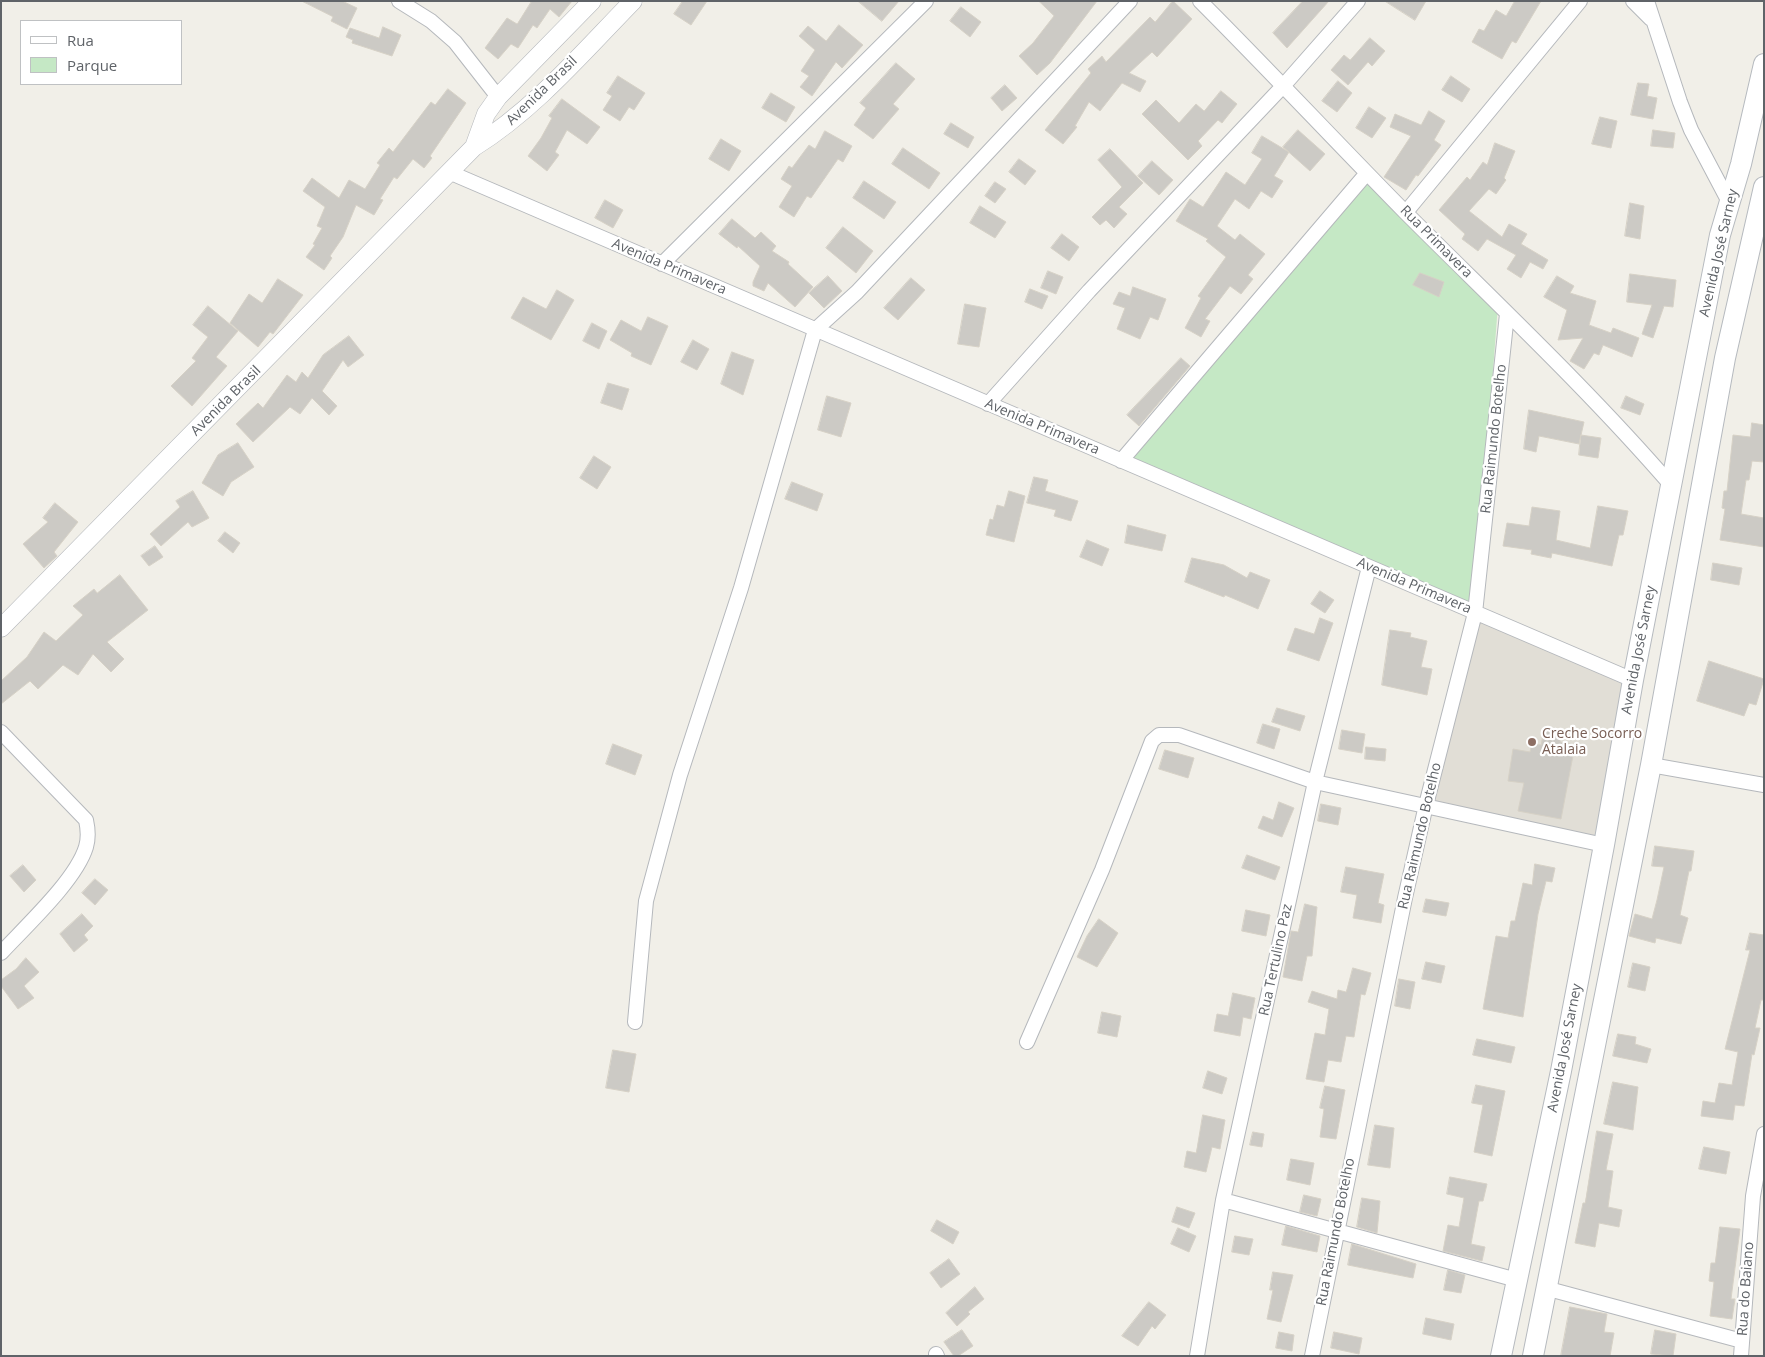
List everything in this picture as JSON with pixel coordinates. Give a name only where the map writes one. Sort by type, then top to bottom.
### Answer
[{"type":"main road","name":"Avenida José Sarney","points":[[1502,1356],[1561,1071],[1604,845],[1622,734],[1729,202],[1743,154],[1764,64]]},
{"type":"main road","name":"Avenida José Sarney","points":[[1533,1356],[1545,1288],[1656,741],[1725,358],[1764,187]]},
{"type":"main road","points":[[1622,734],[1656,741]]},
{"type":"street","points":[[398,1],[431,21],[454,42],[498,97]]},
{"type":"street","name":"Avenida Brasil","points":[[474,146],[486,114],[498,97],[592,1]]},
{"type":"street","name":"Avenida Brasil","points":[[1,628],[450,173],[474,146],[501,130],[522,113],[633,1]]},
{"type":"street","points":[[662,264],[926,1]]},
{"type":"street","points":[[635,1022],[641,942],[648,892],[680,775],[741,588],[815,330],[857,292],[1130,1]]},
{"type":"street","name":"Rua Primavera","points":[[1200,1],[1284,85],[1367,173],[1622,428],[1672,485]]},
{"type":"street","points":[[988,404],[1089,291],[1284,85],[1358,1]]},
{"type":"street","points":[[1406,212],[1580,1]]},
{"type":"street","points":[[1633,1],[1653,21]]},
{"type":"street","points":[[1647,1],[1691,130],[1729,202]]},
{"type":"street","name":"Avenida Primavera","points":[[450,173],[1633,680]]},
{"type":"street","points":[[1121,460],[1367,173]]},
{"type":"street","name":"Rua Raimundo Botelho","points":[[1312,1356],[1336,1232],[1426,805],[1476,613],[1508,314]]},
{"type":"street","name":"Rua Tertulino Paz","points":[[1197,1356],[1223,1200],[1315,782],[1369,567]]},
{"type":"street","points":[[1,732],[86,820],[89,833],[84,854],[65,882],[1,953]]},
{"type":"street","points":[[1027,1042],[1102,870],[1152,741],[1159,735],[1179,735],[1315,782],[1604,845]]},
{"type":"street","points":[[1651,764],[1764,786]]},
{"type":"street","name":"Rua do Baiano","points":[[1741,1356],[1753,1196],[1764,1134]]},
{"type":"street","points":[[1223,1200],[1517,1280]]},
{"type":"street","points":[[1545,1288],[1742,1341]]},
{"type":"shaded area","name":"Creche Socorro Atalaia","points":[[1475,613],[1633,680],[1604,845],[1426,805]]},
{"type":"green space","points":[[1367,173],[1498,304],[1475,613],[1121,461]]},
{"type":"building","points":[[302,1],[342,1],[357,8],[347,29],[331,21],[333,17]]},
{"type":"building","points":[[532,1],[572,1],[559,17],[550,9],[537,28],[533,25],[518,48],[511,44],[498,59],[485,48],[507,18],[517,24]]},
{"type":"building","points":[[683,1],[707,1],[691,25],[674,14]]},
{"type":"building","points":[[858,1],[899,1],[882,21]]},
{"type":"building","points":[[1039,1],[1097,1],[1050,63],[1037,75],[1019,56],[1033,43],[1054,16]]},
{"type":"building","points":[[1173,1],[1192,19],[1157,57],[1152,52],[1129,73],[1146,81],[1140,92],[1122,83],[1100,111],[1089,102],[1075,126],[1077,127],[1063,144],[1045,130],[1091,73],[1088,69],[1102,56],[1106,62],[1150,17],[1155,22]]},
{"type":"building","points":[[1303,1],[1329,1],[1287,48],[1273,33]]},
{"type":"building","points":[[1385,1],[1426,1],[1415,20]]},
{"type":"building","points":[[1515,1],[1541,1],[1516,43],[1512,41],[1502,59],[1472,42],[1479,29],[1484,31],[1496,10],[1506,16]]},
{"type":"building","points":[[961,7],[981,22],[970,37],[950,21]]},
{"type":"building","points":[[839,25],[863,45],[842,68],[836,62],[812,96],[800,87],[809,76],[801,71],[815,50],[799,36],[808,26],[826,41]]},
{"type":"building","points":[[383,27],[401,35],[392,56],[352,43],[353,40],[346,37],[350,28],[379,38]]},
{"type":"building","points":[[1370,38],[1385,51],[1372,66],[1368,62],[1348,85],[1331,70],[1344,55],[1350,60]]},
{"type":"building","points":[[896,63],[915,79],[893,104],[899,109],[873,139],[854,125],[866,108],[860,103]]},
{"type":"building","points":[[618,76],[645,93],[634,110],[629,107],[620,121],[603,110],[612,96],[607,93]]},
{"type":"building","points":[[1451,76],[1470,89],[1462,102],[1442,90]]},
{"type":"building","points":[[1338,81],[1352,93],[1337,112],[1322,101]]},
{"type":"building","points":[[1638,83],[1649,84],[1647,96],[1657,98],[1653,119],[1631,115]]},
{"type":"building","points":[[1005,85],[1017,98],[1002,111],[991,98]]},
{"type":"building","points":[[448,89],[466,103],[424,168],[413,159],[397,179],[394,177],[380,199],[383,200],[374,215],[356,205],[343,237],[330,256],[332,258],[324,270],[306,257],[315,245],[313,244],[322,228],[317,226],[325,207],[303,191],[312,178],[339,198],[349,180],[365,189],[380,165],[377,163],[389,148],[393,152],[431,102],[435,105]]},
{"type":"building","points":[[1221,91],[1237,104],[1222,123],[1218,120],[1198,141],[1202,146],[1188,160],[1142,114],[1156,100],[1179,123],[1196,104],[1204,111]]},
{"type":"building","points":[[771,93],[795,107],[786,122],[762,108]]},
{"type":"building","points":[[562,99],[600,127],[587,144],[567,130],[555,152],[559,155],[547,171],[528,156],[552,118],[549,116]]},
{"type":"building","points":[[1369,107],[1386,118],[1372,138],[1356,128]]},
{"type":"building","points":[[1429,111],[1445,121],[1434,140],[1441,145],[1406,190],[1384,177],[1411,136],[1390,127],[1395,114],[1421,125]]},
{"type":"building","points":[[1600,117],[1617,121],[1611,148],[1592,144]]},
{"type":"building","points":[[951,123],[974,137],[968,148],[944,134]]},
{"type":"building","points":[[1298,130],[1325,154],[1310,171],[1283,147]]},
{"type":"building","points":[[1653,130],[1675,133],[1673,148],[1651,146]]},
{"type":"building","points":[[825,131],[852,146],[843,162],[838,159],[811,198],[807,196],[794,217],[779,207],[792,186],[781,179],[789,166],[792,168],[809,145],[815,149]]},
{"type":"building","points":[[1262,136],[1289,152],[1274,176],[1283,181],[1272,198],[1261,191],[1249,209],[1235,199],[1217,226],[1235,240],[1240,234],[1265,254],[1248,275],[1253,279],[1241,294],[1230,286],[1205,319],[1210,321],[1201,337],[1185,328],[1201,298],[1198,296],[1226,257],[1206,241],[1208,239],[1176,221],[1190,199],[1203,207],[1226,172],[1245,185],[1262,159],[1252,153]]},
{"type":"building","points":[[721,139],[741,151],[729,171],[709,159]]},
{"type":"building","points":[[1495,143],[1515,151],[1504,178],[1506,180],[1496,194],[1489,189],[1469,211],[1502,237],[1509,224],[1527,234],[1521,244],[1548,260],[1543,269],[1530,262],[1521,278],[1507,269],[1516,255],[1487,239],[1478,251],[1462,239],[1465,234],[1439,210],[1467,177],[1470,180],[1483,162],[1487,165]]},
{"type":"building","points":[[903,148],[940,173],[929,189],[892,164]]},
{"type":"building","points":[[1110,149],[1143,183],[1119,207],[1127,214],[1114,228],[1106,220],[1100,225],[1092,217],[1122,187],[1098,160]]},
{"type":"building","points":[[1019,159],[1036,171],[1025,185],[1009,172]]},
{"type":"building","points":[[1152,161],[1173,180],[1159,195],[1138,176]]},
{"type":"building","points":[[864,181],[896,202],[884,219],[853,198]]},
{"type":"building","points":[[995,182],[1006,189],[995,203],[985,196]]},
{"type":"building","points":[[605,200],[623,210],[613,228],[595,218]]},
{"type":"building","points":[[1630,203],[1644,206],[1640,239],[1625,236]]},
{"type":"building","points":[[980,206],[1006,222],[995,238],[970,223]]},
{"type":"building","points":[[732,219],[755,238],[761,232],[776,246],[772,251],[789,262],[788,264],[813,287],[795,307],[768,283],[764,291],[753,286],[760,266],[738,246],[737,248],[719,234]]},
{"type":"building","points":[[843,227],[873,251],[856,273],[826,248]]},
{"type":"building","points":[[1062,234],[1079,247],[1069,261],[1051,248]]},
{"type":"building","points":[[1048,271],[1063,277],[1056,294],[1041,288]]},
{"type":"building","points":[[1420,273],[1444,282],[1439,297],[1413,285]]},
{"type":"building","points":[[1630,274],[1676,280],[1673,307],[1664,306],[1653,338],[1642,334],[1652,305],[1627,302]]},
{"type":"building","points":[[828,276],[842,291],[824,308],[809,293]]},
{"type":"building","points":[[1557,276],[1574,286],[1570,293],[1596,301],[1589,325],[1611,333],[1613,328],[1639,338],[1632,357],[1603,345],[1599,355],[1594,353],[1584,369],[1570,361],[1583,338],[1558,340],[1567,310],[1544,297]]},
{"type":"building","points":[[911,278],[925,290],[898,320],[884,308]]},
{"type":"building","points":[[278,279],[303,295],[273,334],[270,332],[258,347],[230,323],[249,294],[262,303]]},
{"type":"building","points":[[1133,287],[1166,299],[1158,320],[1150,317],[1140,339],[1117,329],[1125,308],[1113,304],[1119,292],[1130,296]]},
{"type":"building","points":[[1030,289],[1048,296],[1042,309],[1025,302]]},
{"type":"building","points":[[557,290],[574,300],[551,340],[511,318],[523,297],[546,309]]},
{"type":"building","points":[[965,304],[986,308],[979,347],[958,344]]},
{"type":"building","points":[[208,306],[238,331],[216,357],[227,366],[192,406],[171,386],[196,361],[192,358],[208,337],[193,325]]},
{"type":"building","points":[[648,317],[668,326],[651,365],[631,356],[632,353],[610,340],[621,320],[641,331]]},
{"type":"building","points":[[592,323],[607,331],[599,349],[583,341]]},
{"type":"building","points":[[349,336],[364,355],[348,367],[343,360],[322,391],[337,406],[329,415],[312,398],[300,414],[290,407],[253,442],[236,424],[258,403],[263,408],[287,375],[296,382],[302,372],[308,378],[323,355]]},
{"type":"building","points":[[693,340],[709,349],[697,370],[681,362]]},
{"type":"building","points":[[732,352],[754,360],[743,395],[721,384]]},
{"type":"building","points":[[1181,358],[1190,366],[1139,426],[1127,415]]},
{"type":"building","points":[[608,383],[629,389],[622,410],[601,403]]},
{"type":"building","points":[[827,396],[851,403],[841,437],[818,430]]},
{"type":"building","points":[[1626,396],[1644,404],[1640,415],[1621,408]]},
{"type":"building","points":[[1529,410],[1584,422],[1579,444],[1539,436],[1536,452],[1524,449]]},
{"type":"building","points":[[1752,423],[1764,425],[1764,462],[1752,461],[1749,480],[1746,480],[1741,514],[1764,518],[1764,547],[1720,540],[1725,509],[1722,508],[1724,491],[1727,491],[1733,435],[1750,437]]},
{"type":"building","points":[[1581,435],[1601,438],[1598,458],[1579,455]]},
{"type":"building","points":[[238,443],[254,467],[231,482],[223,496],[202,483],[218,455]]},
{"type":"building","points":[[594,456],[611,467],[597,489],[580,478]]},
{"type":"building","points":[[1034,477],[1048,480],[1045,491],[1078,501],[1071,521],[1054,516],[1056,510],[1027,503]]},
{"type":"building","points":[[792,482],[823,494],[817,511],[785,499]]},
{"type":"building","points":[[193,491],[209,518],[192,527],[188,522],[161,546],[150,534],[180,507],[176,501]]},
{"type":"building","points":[[1009,491],[1025,496],[1014,542],[986,535],[990,519],[993,520],[997,505],[1004,507]]},
{"type":"building","points":[[55,503],[78,522],[54,552],[57,556],[44,568],[23,544],[48,522],[43,518]]},
{"type":"building","points":[[1598,506],[1628,511],[1623,535],[1619,535],[1612,566],[1552,553],[1551,558],[1531,554],[1532,550],[1503,546],[1507,523],[1529,526],[1532,507],[1560,511],[1556,540],[1590,548]]},
{"type":"building","points":[[1128,525],[1166,535],[1162,551],[1125,543]]},
{"type":"building","points":[[225,532],[240,543],[233,553],[218,541]]},
{"type":"building","points":[[1087,540],[1109,549],[1102,566],[1080,557]]},
{"type":"building","points":[[155,546],[163,557],[149,566],[141,556]]},
{"type":"building","points":[[1192,558],[1224,565],[1247,578],[1250,572],[1270,580],[1258,609],[1225,595],[1224,597],[1185,582]]},
{"type":"building","points":[[1713,563],[1742,568],[1739,585],[1711,580]]},
{"type":"building","points":[[120,575],[148,610],[107,642],[124,659],[111,672],[93,654],[78,675],[63,665],[38,689],[30,681],[1,704],[1,681],[27,657],[44,632],[56,641],[83,615],[73,606],[94,589],[97,593]]},
{"type":"building","points":[[1320,591],[1334,600],[1325,613],[1311,604]]},
{"type":"building","points":[[1320,618],[1333,623],[1319,661],[1287,650],[1295,628],[1314,634]]},
{"type":"building","points":[[1390,630],[1411,633],[1410,637],[1427,641],[1421,667],[1432,669],[1427,695],[1382,685]]},
{"type":"building","points":[[1709,661],[1764,679],[1756,705],[1749,703],[1744,716],[1697,701]]},
{"type":"building","points":[[1277,708],[1305,716],[1300,731],[1272,722]]},
{"type":"building","points":[[1263,724],[1280,729],[1274,749],[1257,743]]},
{"type":"building","points":[[1544,728],[1562,731],[1560,742],[1575,745],[1561,819],[1518,811],[1524,783],[1508,781],[1513,749],[1530,752],[1532,743],[1541,745]]},
{"type":"building","points":[[1342,730],[1365,734],[1362,753],[1339,749]]},
{"type":"building","points":[[613,744],[642,755],[635,775],[606,764]]},
{"type":"building","points":[[1366,747],[1386,749],[1385,761],[1365,759]]},
{"type":"building","points":[[1165,750],[1194,758],[1188,778],[1159,769]]},
{"type":"building","points":[[1279,802],[1294,808],[1282,837],[1258,828],[1263,816],[1273,820]]},
{"type":"building","points":[[1321,804],[1341,808],[1338,825],[1318,821]]},
{"type":"building","points":[[1655,846],[1694,851],[1680,915],[1688,918],[1681,944],[1656,938],[1655,943],[1629,936],[1635,914],[1652,919],[1664,867],[1652,866]]},
{"type":"building","points":[[1247,855],[1280,867],[1275,880],[1242,868]]},
{"type":"building","points":[[1535,864],[1555,868],[1552,882],[1546,881],[1538,914],[1523,1017],[1483,1009],[1496,936],[1508,938],[1511,921],[1515,921],[1523,883],[1532,885]]},
{"type":"building","points":[[23,865],[36,880],[24,892],[10,876]]},
{"type":"building","points":[[1346,867],[1384,874],[1378,903],[1384,905],[1381,923],[1353,918],[1357,895],[1341,892]]},
{"type":"building","points":[[95,879],[108,890],[95,905],[82,893]]},
{"type":"building","points":[[1426,899],[1449,903],[1446,916],[1423,912]]},
{"type":"building","points":[[1305,904],[1317,907],[1312,956],[1307,956],[1302,981],[1283,977],[1291,931],[1298,932]]},
{"type":"building","points":[[1246,910],[1270,915],[1266,936],[1242,931]]},
{"type":"building","points":[[82,914],[93,926],[84,935],[88,940],[74,952],[60,934]]},
{"type":"building","points":[[1099,919],[1118,933],[1097,967],[1077,957],[1087,936]]},
{"type":"building","points":[[1750,933],[1764,935],[1764,1000],[1761,1000],[1755,1028],[1760,1028],[1754,1055],[1752,1054],[1744,1106],[1735,1105],[1733,1120],[1701,1116],[1703,1101],[1715,1103],[1719,1083],[1732,1085],[1738,1052],[1725,1049],[1750,950],[1746,950]]},
{"type":"building","points":[[26,958],[39,972],[24,986],[34,998],[18,1009],[1,986],[1,980],[16,969]]},
{"type":"building","points":[[1426,962],[1445,966],[1441,983],[1422,979]]},
{"type":"building","points":[[1633,963],[1650,967],[1645,991],[1628,987]]},
{"type":"building","points":[[1353,968],[1371,973],[1365,995],[1361,994],[1354,1037],[1346,1036],[1341,1062],[1328,1060],[1324,1082],[1306,1079],[1315,1033],[1325,1035],[1329,1009],[1308,1002],[1312,991],[1337,999],[1338,990],[1346,992]]},
{"type":"building","points":[[1399,979],[1415,982],[1410,1009],[1395,1006]]},
{"type":"building","points":[[1233,993],[1255,998],[1251,1019],[1243,1017],[1240,1036],[1214,1031],[1217,1014],[1228,1016]]},
{"type":"building","points":[[1102,1012],[1121,1016],[1117,1037],[1098,1033]]},
{"type":"building","points":[[1618,1034],[1636,1037],[1635,1044],[1651,1049],[1647,1063],[1613,1056]]},
{"type":"building","points":[[1477,1039],[1515,1047],[1511,1063],[1473,1055]]},
{"type":"building","points":[[613,1050],[636,1054],[629,1092],[606,1088]]},
{"type":"building","points":[[1208,1071],[1227,1078],[1222,1094],[1203,1088]]},
{"type":"building","points":[[1613,1082],[1638,1087],[1633,1130],[1604,1124]]},
{"type":"building","points":[[1476,1085],[1505,1091],[1492,1156],[1474,1152],[1483,1105],[1472,1103]]},
{"type":"building","points":[[1325,1086],[1345,1090],[1336,1139],[1320,1137],[1324,1109],[1320,1108]]},
{"type":"building","points":[[1203,1115],[1225,1120],[1220,1149],[1212,1147],[1206,1172],[1184,1167],[1187,1151],[1196,1153]]},
{"type":"building","points":[[1375,1125],[1394,1128],[1390,1168],[1368,1165]]},
{"type":"building","points":[[1597,1131],[1613,1134],[1606,1170],[1613,1171],[1608,1207],[1622,1210],[1619,1227],[1599,1223],[1595,1247],[1575,1243],[1583,1203],[1585,1203]]},
{"type":"building","points":[[1253,1132],[1264,1134],[1262,1147],[1250,1145]]},
{"type":"building","points":[[1704,1147],[1730,1152],[1726,1174],[1699,1169]]},
{"type":"building","points":[[1291,1159],[1314,1163],[1310,1185],[1287,1180]]},
{"type":"building","points":[[1450,1177],[1487,1184],[1483,1201],[1479,1201],[1471,1244],[1485,1247],[1482,1261],[1443,1251],[1448,1225],[1459,1227],[1464,1198],[1447,1194]]},
{"type":"building","points":[[1304,1195],[1321,1199],[1317,1216],[1300,1212]]},
{"type":"building","points":[[1362,1198],[1380,1201],[1377,1233],[1357,1227]]},
{"type":"building","points":[[1177,1207],[1195,1213],[1189,1228],[1172,1222]]},
{"type":"building","points":[[937,1220],[959,1232],[953,1244],[931,1231]]},
{"type":"building","points":[[1286,1226],[1320,1236],[1317,1252],[1282,1245]]},
{"type":"building","points":[[1720,1227],[1740,1229],[1731,1299],[1735,1299],[1732,1319],[1710,1316],[1714,1282],[1709,1281],[1711,1263],[1715,1263]]},
{"type":"building","points":[[1178,1228],[1196,1236],[1189,1252],[1171,1244]]},
{"type":"building","points":[[1235,1236],[1253,1239],[1249,1255],[1232,1252]]},
{"type":"building","points":[[1352,1244],[1416,1264],[1413,1278],[1348,1265]]},
{"type":"building","points":[[949,1259],[960,1274],[941,1288],[930,1273]]},
{"type":"building","points":[[1448,1270],[1465,1275],[1461,1293],[1444,1290]]},
{"type":"building","points":[[1273,1272],[1293,1275],[1281,1322],[1267,1319],[1273,1290],[1270,1290]]},
{"type":"building","points":[[975,1287],[984,1299],[968,1312],[970,1314],[957,1326],[946,1313]]},
{"type":"building","points":[[1149,1302],[1166,1315],[1155,1329],[1152,1326],[1138,1346],[1122,1336]]},
{"type":"building","points":[[1570,1307],[1607,1314],[1604,1332],[1614,1333],[1610,1356],[1561,1356]]},
{"type":"building","points":[[1426,1318],[1454,1324],[1451,1340],[1423,1334]]},
{"type":"building","points":[[962,1330],[973,1346],[958,1356],[954,1356],[944,1342]]},
{"type":"building","points":[[1655,1330],[1676,1334],[1673,1356],[1651,1354]]},
{"type":"building","points":[[1279,1332],[1294,1335],[1292,1351],[1276,1348]]},
{"type":"building","points":[[1334,1332],[1362,1338],[1359,1354],[1331,1348]]},
{"type":"place","name":"Creche Socorro Atalaia","points":[[1532,742]]}]
